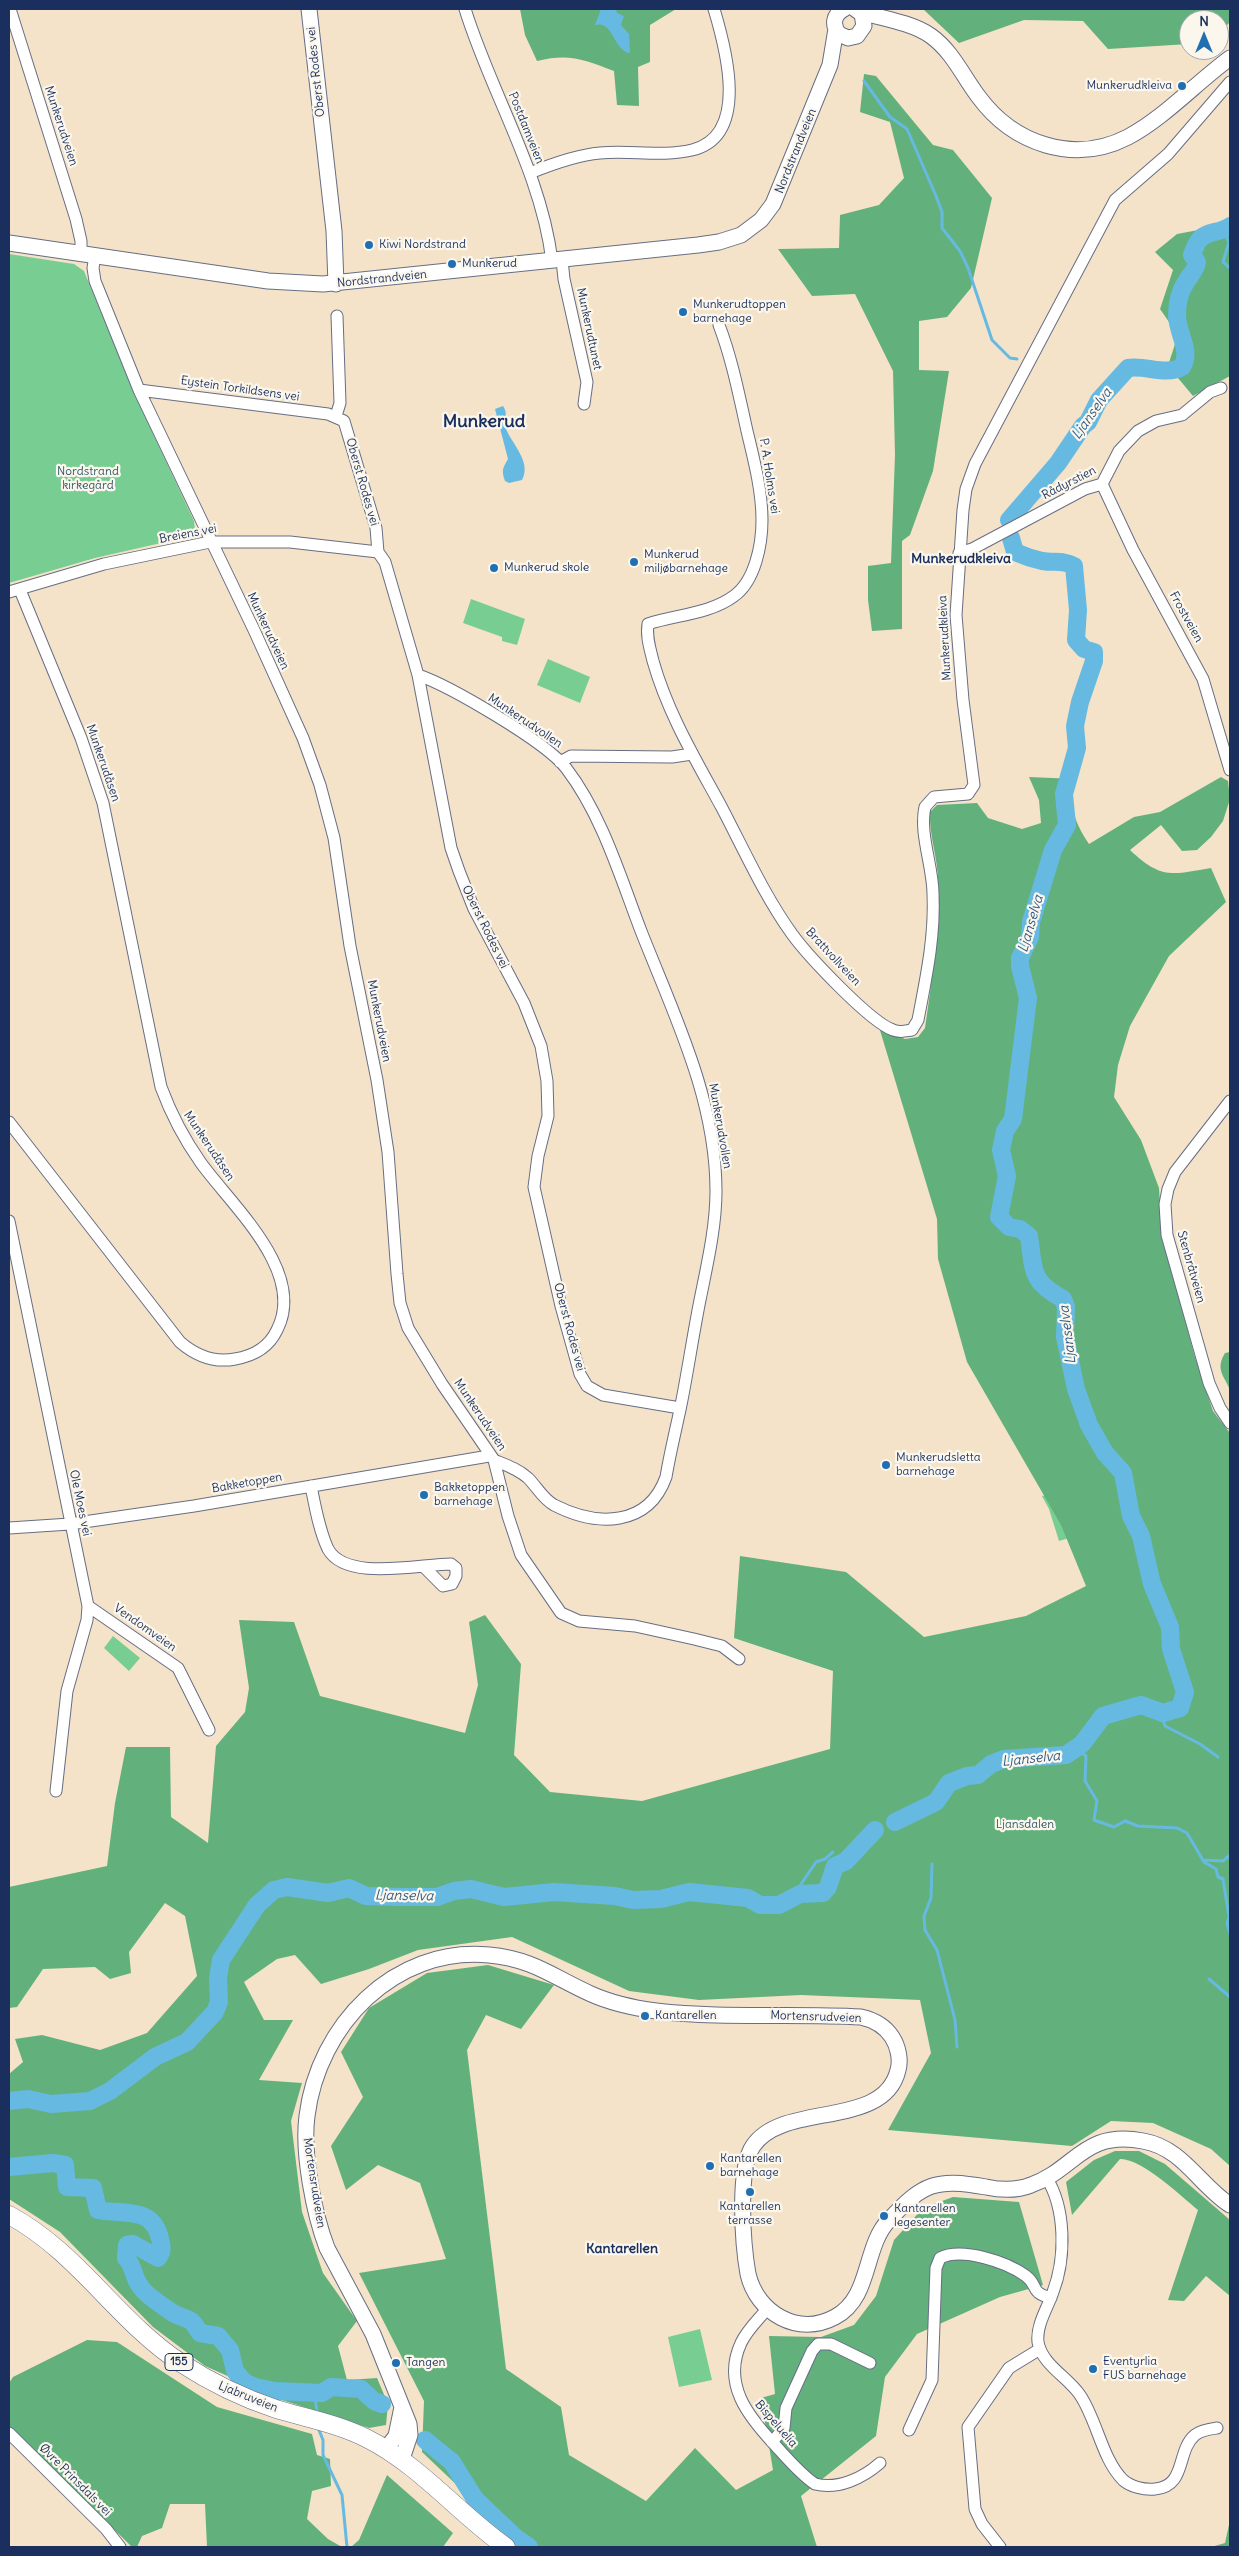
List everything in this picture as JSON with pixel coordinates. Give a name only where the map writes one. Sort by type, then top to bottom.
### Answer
[{"type":"main road","name":"Ljabruveien","points":[[9,2215],[35,2231],[67,2256],[143,2333],[181,2363],[245,2397],[344,2428],[386,2449],[402,2460],[506,2547]]},
{"type":"street","name":"Munkerudveien","points":[[10,9],[81,241],[93,268],[95,282],[139,390],[303,738],[328,816],[350,946],[377,1080],[388,1152],[397,1274],[404,1316],[412,1336],[492,1458],[521,1555],[563,1615],[579,1621],[635,1626],[694,1639],[722,1646],[739,1659]]},
{"type":"street","name":"Oberst Rodes vei","points":[[309,9],[334,231],[336,284]]},
{"type":"street","name":"Postdamveien","points":[[465,9],[530,173],[557,260]]},
{"type":"street","points":[[530,173],[552,164],[598,153],[683,151],[706,145],[712,141],[723,127],[729,93],[721,34],[714,9]]},
{"type":"street","points":[[858,10],[920,29],[938,41],[982,102],[1008,128],[1031,141],[1065,150],[1097,148],[1131,136],[1229,61]]},
{"type":"street","points":[[858,10],[864,20],[858,34]]},
{"type":"street","name":"Nordstrandveien","points":[[9,243],[282,282],[336,284],[719,242],[750,229],[766,214],[778,196],[830,66],[837,16]]},
{"type":"street","points":[[837,16],[845,37],[900,24]]},
{"type":"street","name":"Nordstrandveien","points":[[830,66],[858,34]]},
{"type":"street","name":"Munkerudkleiva","points":[[968,794],[972,791],[975,780],[957,645],[956,615],[959,553],[966,489],[975,464],[1056,315],[1107,213],[1120,195],[1168,154],[1230,82]]},
{"type":"street","name":"Munkerudtunet","points":[[557,260],[564,279],[587,382],[584,404]]},
{"type":"street","points":[[336,416],[340,403],[337,316]]},
{"type":"street","name":"P. A. Holms vei","points":[[648,624],[714,606],[734,596],[741,590],[752,573],[757,557],[762,522],[756,475],[742,406],[719,325]]},
{"type":"street","name":"Rådyrstien","points":[[959,553],[972,549],[1085,489],[1102,484],[1118,452],[1138,431],[1156,421],[1182,415],[1210,392],[1221,388]]},
{"type":"street","name":"Eystein Torkildsens vei","points":[[139,390],[336,416]]},
{"type":"street","name":"Oberst Rodes vei","points":[[336,416],[344,421],[354,448],[376,528],[378,552],[385,562],[418,675],[451,848],[458,871],[474,909],[524,1003],[541,1046],[548,1081],[548,1116],[538,1156],[534,1186],[561,1306],[580,1374],[588,1386],[603,1395],[680,1408]]},
{"type":"street","name":"Frostveien","points":[[1102,484],[1133,550],[1203,678],[1230,770]]},
{"type":"street","name":"Breiens vei","points":[[14,591],[65,574],[104,564],[210,542],[290,542],[378,552]]},
{"type":"street","name":"Munkerudåsen","points":[[9,1122],[180,1342],[197,1354],[218,1361],[228,1361],[256,1353],[270,1341],[280,1325],[284,1303],[276,1266],[263,1241],[184,1138],[160,1087],[103,803],[83,744],[14,591]]},
{"type":"street","name":"Brattvollveien","points":[[648,624],[647,635],[662,691],[692,754],[792,933],[816,962],[850,996],[887,1027],[896,1031],[912,1030],[918,1020],[933,918],[933,882],[924,824],[925,807],[934,797],[968,794]]},
{"type":"street","name":"Munkerudvollen","points":[[418,675],[444,685],[514,728],[560,762],[572,776],[594,816],[616,863],[690,1054],[706,1108],[714,1164],[716,1194],[705,1274],[680,1408],[663,1486],[648,1508],[632,1516],[612,1520],[595,1518],[554,1505],[547,1500],[527,1477],[492,1458]]},
{"type":"street","points":[[560,762],[571,756],[672,756],[692,754]]},
{"type":"street","name":"Stenbråtveien","points":[[1230,1101],[1188,1154],[1171,1180],[1165,1204],[1165,1219],[1170,1249],[1209,1383],[1220,1408],[1230,1423]]},
{"type":"street","name":"Ole Moes vei","points":[[9,1221],[88,1606],[87,1620],[67,1691],[56,1791]]},
{"type":"street","name":"Bakketoppen","points":[[9,1528],[70,1524],[492,1458]]},
{"type":"street","points":[[311,1486],[324,1539],[328,1549],[338,1561],[345,1564],[373,1568],[424,1567]]},
{"type":"street","name":"Vendomveien","points":[[88,1606],[178,1668],[209,1730]]},
{"type":"street","name":"Mortensrudveien","points":[[402,2460],[410,2431],[377,2342],[324,2240],[311,2183],[306,2124],[309,2104],[324,2061],[346,2020],[365,1998],[389,1980],[428,1962],[465,1954],[501,1956],[541,1967],[603,1999],[641,2008],[704,2015],[861,2017],[877,2022],[888,2031],[896,2044],[899,2067],[892,2085],[883,2095],[860,2106],[774,2129],[758,2139],[748,2156],[744,2182],[746,2267],[752,2288],[767,2309],[787,2321],[804,2324],[821,2322],[842,2312],[857,2295],[882,2228],[910,2199],[928,2187],[953,2182],[1012,2189],[1030,2186],[1046,2178],[1074,2156],[1098,2144],[1124,2139],[1144,2141],[1160,2146],[1177,2156],[1230,2205]]},
{"type":"street","points":[[1046,2178],[1054,2190],[1063,2245],[1059,2273],[1039,2330],[1040,2349],[1045,2358],[1079,2393],[1116,2471],[1132,2486],[1156,2489],[1171,2483],[1178,2475],[1186,2449],[1194,2436],[1217,2428]]},
{"type":"street","points":[[909,2430],[932,2380],[936,2268],[940,2258],[948,2256],[992,2258],[1026,2276],[1034,2291],[1051,2298]]},
{"type":"street","name":"Bispeluelia","points":[[767,2309],[741,2342],[736,2369],[736,2383],[745,2410],[772,2442],[810,2481],[821,2486],[860,2478],[880,2463]]},
{"type":"street","points":[[772,2442],[784,2428],[786,2408],[812,2351],[818,2344],[831,2344],[870,2363]]},
{"type":"street","points":[[1000,2547],[982,2524],[975,2509],[968,2427],[1009,2368],[1040,2349]]},
{"type":"street","points":[[386,2449],[396,2436],[402,2407]]},
{"type":"street","name":"Øvre Prinsdals vei","points":[[9,2433],[106,2529],[120,2547]]},
{"type":"green space","points":[[520,9],[676,9],[650,25],[650,62],[638,67],[639,106],[617,105],[614,71],[577,59],[559,58],[537,61],[525,35]]},
{"type":"green space","points":[[923,9],[1230,9],[1229,23],[1229,10],[1179,10],[1179,45],[1108,49],[1083,21],[1024,20],[959,43]]},
{"type":"green space","points":[[864,74],[876,76],[933,145],[953,150],[992,198],[971,288],[947,317],[919,321],[919,370],[949,371],[933,471],[910,535],[902,541],[902,629],[872,631],[868,600],[868,566],[891,563],[895,455],[893,371],[855,294],[812,296],[778,249],[839,248],[840,215],[879,205],[904,178],[890,122],[860,112]]},
{"type":"green space","points":[[1230,220],[1230,376],[1193,396],[1168,366],[1176,337],[1172,326],[1160,309],[1173,270],[1155,252],[1177,234],[1225,225]]},
{"type":"green space","name":"Nordstrand kirkegård","points":[[9,254],[74,264],[84,271],[133,391],[194,521],[195,530],[192,536],[95,558],[9,583]]},
{"type":"green space","points":[[471,599],[525,619],[517,645],[502,641],[502,637],[463,623]]},
{"type":"green space","points":[[548,659],[590,677],[580,703],[537,685]]},
{"type":"green space","name":"Ljansdalen","points":[[1029,777],[1076,779],[1073,797],[1074,813],[1089,844],[1134,817],[1160,812],[1221,777],[1228,781],[1230,799],[1223,821],[1211,837],[1197,850],[1182,851],[1161,825],[1130,850],[1150,866],[1167,872],[1176,873],[1211,868],[1226,902],[1169,956],[1130,1026],[1118,1065],[1114,1097],[1141,1140],[1159,1188],[1162,1234],[1194,1354],[1213,1411],[1230,1433],[1230,2166],[1211,2149],[1153,2123],[1111,2121],[1072,2146],[888,2130],[931,2053],[920,2000],[801,1995],[699,2000],[629,1991],[512,1937],[418,1950],[369,1969],[321,1984],[295,1955],[277,1959],[244,1982],[264,2020],[293,2020],[259,2080],[302,2083],[291,2121],[302,2212],[323,2273],[357,2321],[338,2346],[347,2380],[377,2378],[388,2404],[386,2425],[369,2428],[282,2400],[205,2366],[153,2327],[60,2232],[9,2199],[9,2074],[23,2062],[15,2039],[42,2035],[100,2050],[147,2033],[197,1976],[185,1916],[165,1903],[129,1952],[131,1973],[110,1979],[95,1967],[43,1969],[17,2007],[9,2008],[9,1887],[107,1866],[115,1803],[126,1747],[170,1747],[171,1817],[208,1843],[216,1746],[245,1712],[249,1688],[239,1620],[294,1622],[320,1696],[465,1733],[478,1685],[469,1622],[485,1615],[521,1664],[514,1755],[550,1792],[642,1801],[830,1749],[833,1671],[734,1638],[740,1556],[846,1572],[924,1637],[1026,1616],[1086,1586],[1061,1525],[967,1362],[938,1259],[937,1219],[879,1027],[905,1039],[918,1037],[925,1028],[934,955],[938,900],[938,872],[930,812],[937,805],[977,803],[988,818],[1022,829],[1041,823],[1039,800]]},
{"type":"green space","points":[[1230,1352],[1230,1390],[1223,1376],[1221,1364],[1225,1353]]},
{"type":"green space","points":[[1064,1490],[1076,1536],[1059,1541],[1049,1509],[1042,1496]]},
{"type":"green space","points":[[113,1636],[140,1658],[129,1671],[104,1648]]},
{"type":"green space","points":[[488,1965],[554,1985],[521,2029],[486,2015],[467,2050],[506,2369],[561,2407],[569,2455],[646,2501],[695,2448],[736,2490],[773,2470],[761,2398],[775,2394],[769,2336],[821,2337],[854,2325],[876,2296],[894,2240],[923,2208],[953,2197],[1019,2202],[1043,2285],[1000,2297],[917,2334],[885,2377],[876,2436],[801,2496],[817,2547],[533,2547],[500,2526],[422,2452],[424,2401],[359,2273],[446,2259],[420,2183],[378,2165],[346,2190],[331,2146],[363,2097],[341,2052],[369,2008],[427,1973]]},
{"type":"green space","points":[[1115,2151],[1139,2151],[1165,2164],[1230,2220],[1230,2296],[1206,2276],[1184,2301],[1168,2300],[1198,2210],[1160,2179],[1139,2165],[1129,2160],[1120,2159],[1072,2215],[1066,2182],[1094,2160]]},
{"type":"green space","points":[[700,2329],[712,2380],[679,2387],[668,2337]]},
{"type":"green space","points":[[87,2340],[117,2342],[217,2407],[312,2434],[317,2455],[330,2459],[331,2486],[312,2491],[307,2519],[328,2539],[342,2547],[207,2547],[205,2504],[170,2504],[162,2528],[142,2536],[137,2547],[132,2547],[9,2426],[9,2383],[13,2377]]},
{"type":"green space","points":[[387,2475],[453,2533],[443,2547],[351,2547],[359,2540]]},
{"type":"green space","points":[[1230,2520],[1230,2547],[1211,2547],[1225,2543]]},
{"type":"water","points":[[601,9],[616,9],[617,13],[624,16],[621,25],[629,34],[630,53],[620,47],[606,27],[595,25]]},
{"type":"water","points":[[503,406],[506,412],[506,429],[520,453],[525,467],[522,480],[509,483],[505,481],[503,474],[508,459],[495,409]]},
{"type":"waterway","points":[[864,81],[890,117],[907,129],[942,212],[942,228],[960,251],[968,268],[992,340],[1010,358],[1017,359]]},
{"type":"waterway","name":"Ljanselva","points":[[1009,520],[1058,463],[1083,426],[1088,422],[1099,400],[1128,368],[1135,367],[1169,371],[1182,367],[1185,361],[1185,348],[1177,311],[1182,289],[1197,262],[1192,255],[1197,242],[1203,236],[1230,226]]},
{"type":"waterway","points":[[1223,232],[1229,242],[1223,262],[1230,268]]},
{"type":"waterway","name":"Ljanselva","points":[[895,1822],[936,1802],[949,1783],[967,1776],[978,1775],[991,1764],[1004,1759],[1066,1755],[1082,1744],[1103,1716],[1141,1705],[1163,1713],[1180,1708],[1185,1692],[1171,1649],[1170,1627],[1152,1584],[1141,1536],[1131,1516],[1123,1473],[1105,1453],[1089,1425],[1076,1389],[1065,1337],[1066,1307],[1063,1299],[1052,1293],[1039,1280],[1033,1267],[1029,1236],[1020,1229],[1009,1227],[999,1217],[1007,1176],[1001,1150],[1005,1131],[1013,1119],[1028,998],[1020,966],[1020,958],[1030,937],[1031,922],[1053,850],[1067,825],[1064,794],[1077,748],[1075,726],[1080,702],[1094,661],[1094,652],[1084,649],[1076,640],[1078,610],[1074,566],[1063,562],[1046,562],[1015,552],[1011,538]]},
{"type":"waterway","points":[[1160,1711],[1165,1726],[1200,1744],[1218,1757]]},
{"type":"waterway","points":[[1076,1749],[1086,1756],[1085,1781],[1097,1801],[1094,1820],[1114,1827],[1125,1821],[1138,1826],[1177,1828],[1187,1833],[1204,1862],[1216,1869],[1218,1877],[1223,1879],[1229,1917],[1227,1923],[1230,1934]]},
{"type":"waterway","name":"Ljanselva","points":[[9,2101],[28,2099],[51,2104],[90,2101],[110,2091],[155,2057],[187,2042],[215,2012],[219,2002],[218,1978],[221,1960],[257,1905],[274,1890],[287,1887],[328,1893],[349,1888],[366,1896],[437,1897],[454,1891],[471,1889],[504,1897],[554,1892],[615,1896],[633,1900],[661,1899],[689,1892],[748,1898],[760,1905],[779,1905],[800,1894],[823,1893],[828,1887],[835,1866],[846,1861],[875,1830]]},
{"type":"waterway","points":[[793,1896],[816,1862],[825,1859],[833,1852]]},
{"type":"waterway","points":[[1203,1860],[1223,1861],[1230,1855]]},
{"type":"waterway","points":[[932,1864],[931,1898],[924,1916],[925,1930],[937,1950],[955,2020],[957,2047]]},
{"type":"waterway","points":[[1209,1979],[1230,1997]]},
{"type":"waterway","points":[[9,2167],[53,2163],[65,2165],[67,2187],[93,2188],[98,2210],[136,2214],[151,2221],[156,2228],[161,2244],[160,2256],[158,2258],[133,2244],[127,2245],[126,2258],[138,2283],[158,2303],[178,2316],[190,2320],[200,2333],[218,2336],[230,2350],[235,2371],[244,2382],[255,2387],[275,2391],[322,2393],[331,2387],[361,2389],[374,2401],[382,2404]]},
{"type":"waterway","points":[[314,2392],[317,2411]]},
{"type":"waterway","points":[[319,2430],[323,2440],[323,2455],[342,2495],[347,2547]]},
{"type":"waterway","points":[[425,2440],[452,2462],[475,2499],[516,2538],[529,2547]]},
{"type":"place","name":"Munkerudkleiva","points":[[1182,86]]},
{"type":"place","name":"Kiwi Nordstrand","points":[[369,245]]},
{"type":"place","name":"Munkerud","points":[[452,264]]},
{"type":"place","name":"Munkerudtoppen barnehage","points":[[683,312]]},
{"type":"place","name":"Munkerud miljøbarnehage","points":[[634,562]]},
{"type":"place","name":"Munkerud skole","points":[[494,568]]},
{"type":"place","name":"Munkerudsletta barnehage","points":[[886,1465]]},
{"type":"place","name":"Bakketoppen barnehage","points":[[424,1495]]},
{"type":"place","name":"Kantarellen","points":[[645,2016]]},
{"type":"place","name":"Kantarellen barnehage","points":[[710,2166]]},
{"type":"place","name":"Kantarellen terrasse","points":[[750,2192]]},
{"type":"place","name":"Kantarellen legesenter","points":[[884,2216]]},
{"type":"place","name":"Tangen","points":[[396,2363]]},
{"type":"place","name":"Eventyrlia FUS barnehage","points":[[1093,2369]]},
{"type":"district","name":"Munkerud","points":[[484,422]]},
{"type":"district","name":"Munkerudkleiva","points":[[961,559]]},
{"type":"district","name":"Kantarellen","points":[[622,2249]]}]
